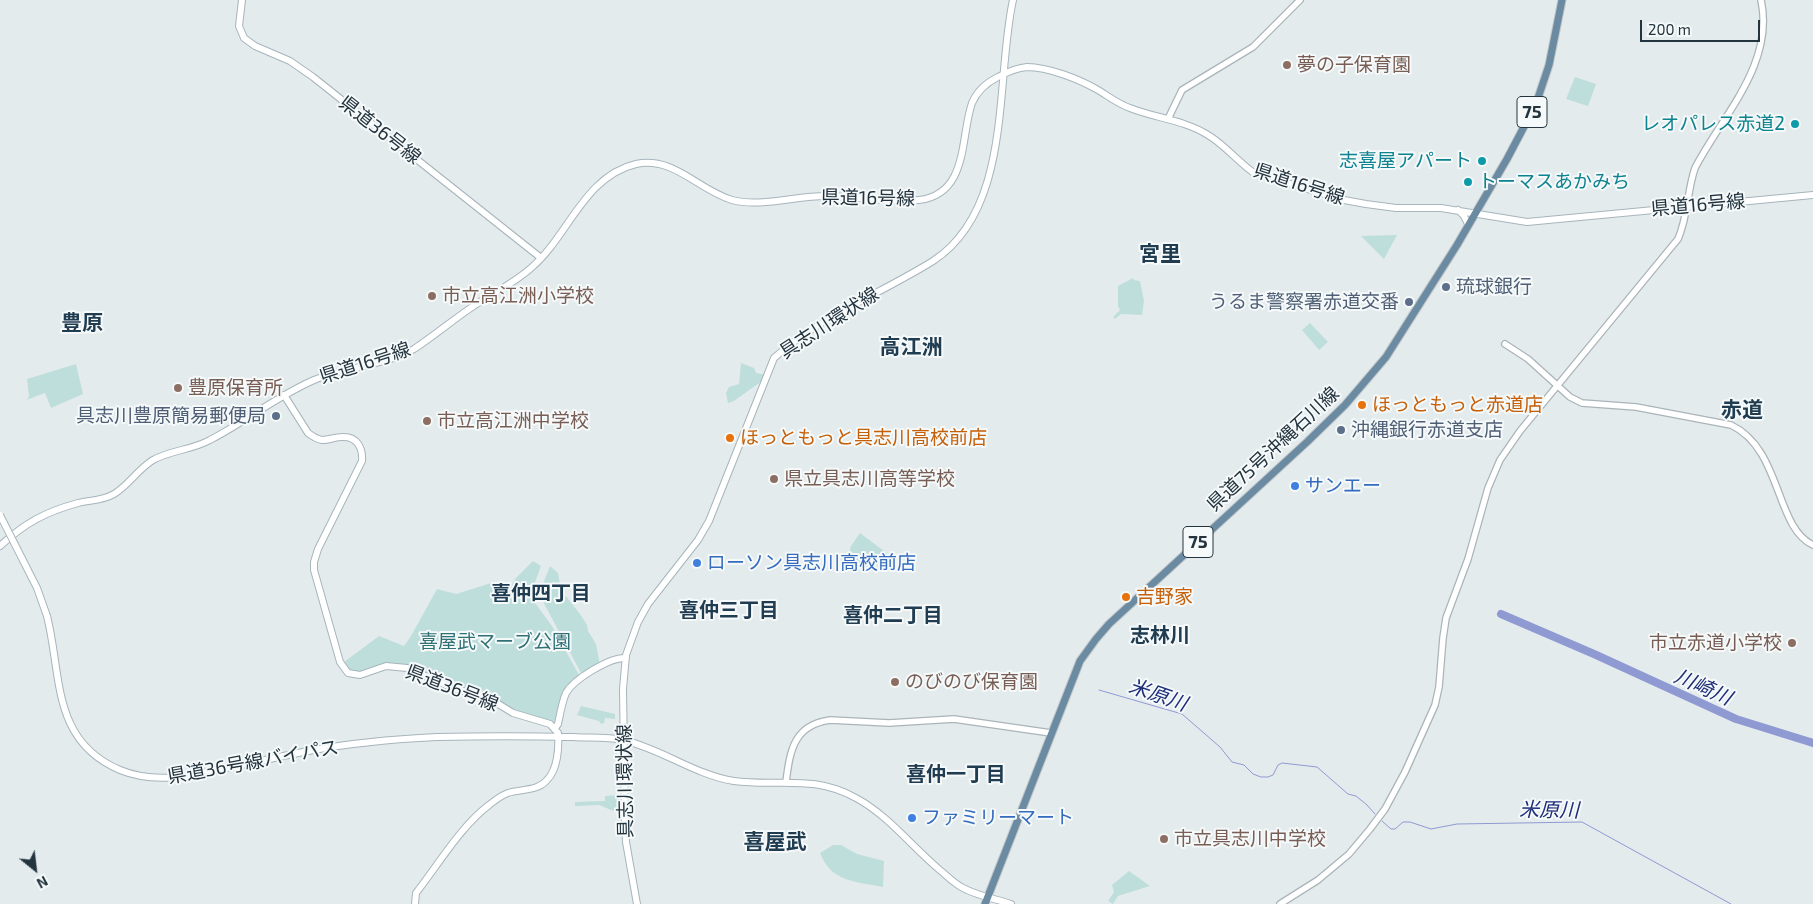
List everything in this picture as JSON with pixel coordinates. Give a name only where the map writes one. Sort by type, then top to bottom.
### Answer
[{"type":"main road","name":"県道36号線","points":[[242,0],[239,26],[244,38],[255,46],[290,61],[313,77],[541,258]]},
{"type":"main road","name":"具志川環状線","points":[[637,904],[626,842],[623,689],[626,658],[638,622],[648,604],[698,540],[709,522],[774,358],[788,346],[837,313],[934,260],[962,234],[987,186],[996,144],[1013,0]]},
{"type":"main road","name":"県道75号沖縄石川線","points":[[986,900],[1075,671],[1096,639],[1137,597],[1307,442],[1361,387],[1386,357],[1475,213],[1507,159],[1536,104],[1549,65],[1562,0]]},
{"type":"main road","name":"県道16号線","points":[[0,546],[36,518],[57,509],[84,501],[100,500],[110,496],[127,484],[148,463],[156,458],[205,443],[284,395],[317,378],[391,358],[411,350],[458,316],[516,280],[541,258],[591,193],[609,176],[622,169],[640,163],[664,164],[722,196],[742,202],[826,196],[914,200],[933,196],[949,184],[960,164],[974,100],[985,85],[1004,74],[1020,68],[1033,67],[1065,75],[1090,85],[1119,104],[1201,130],[1211,136],[1254,173],[1344,200],[1366,204],[1396,208],[1442,208],[1501,219],[1532,222],[1813,195]]},
{"type":"main road","points":[[1458,210],[1468,224]]},
{"type":"main road","name":"県道36号線","points":[[284,395],[308,433],[313,437],[321,440],[344,436],[359,444],[362,450],[362,461],[318,549],[314,562],[314,570],[342,665],[348,672],[360,675],[386,666],[407,668],[453,688],[490,699],[513,713],[550,724],[554,728]]},
{"type":"main road","name":"県道36号線バイパス","points":[[0,515],[37,588],[47,616],[60,697],[71,725],[86,746],[99,758],[115,768],[137,776],[162,778],[193,776],[310,751],[380,741],[438,737],[558,737]]},
{"type":"main road","points":[[415,904],[416,893],[470,822],[488,806],[506,794],[540,786],[548,780],[556,761],[558,737],[554,728],[558,724],[566,693],[582,677],[601,666],[621,658],[626,658]]},
{"type":"main road","points":[[558,737],[624,740],[711,776],[737,782],[786,782],[824,785],[856,798],[886,821],[961,887],[986,900],[1012,904]]},
{"type":"street","points":[[1168,119],[1182,90],[1246,52],[1300,0]]},
{"type":"street","points":[[1280,904],[1318,880],[1349,854],[1370,829],[1392,795],[1436,705],[1446,618],[1468,559],[1492,477],[1508,447],[1556,386],[1671,248],[1680,234],[1690,183],[1695,168],[1745,85],[1756,63],[1764,26],[1761,0]]},
{"type":"street","points":[[1505,344],[1528,359],[1570,397],[1582,403],[1636,407],[1731,425],[1737,428],[1760,451],[1799,535],[1813,545]]},
{"type":"street","points":[[786,782],[788,764],[797,738],[812,723],[820,721],[888,723],[954,719],[1051,732]]},
{"type":"green space","points":[[1575,77],[1596,84],[1588,106],[1566,99]]},
{"type":"green space","points":[[1397,235],[1384,259],[1361,236]]},
{"type":"green space","points":[[1133,278],[1140,281],[1144,301],[1142,315],[1121,314],[1115,319],[1113,317],[1120,310],[1118,306],[1118,286]]},
{"type":"green space","points":[[1310,323],[1328,342],[1319,350],[1302,330]]},
{"type":"green space","points":[[741,363],[754,368],[756,373],[767,375],[766,378],[734,401],[728,403],[726,393],[729,387],[739,384]]},
{"type":"green space","points":[[76,364],[83,394],[51,408],[45,393],[26,400],[29,397],[27,379]]},
{"type":"green space","points":[[860,533],[896,560],[845,572],[851,546]]},
{"type":"green space","name":"喜屋武マーブ公園","points":[[533,561],[541,566],[530,596],[552,626],[579,675],[563,691],[555,722],[515,711],[408,665],[361,673],[350,670],[344,662],[379,636],[404,646],[437,589],[456,594],[491,583],[507,591],[516,578]]},
{"type":"green space","name":"喜屋武マーブ公園","points":[[550,566],[558,573],[561,590],[580,614],[596,644],[600,665],[581,673],[539,594]]},
{"type":"green space","points":[[581,706],[615,714],[615,719],[605,718],[604,723],[601,724],[599,721],[577,715]]},
{"type":"green space","points":[[620,795],[621,810],[616,812],[599,805],[575,806],[575,802],[605,801],[605,796]]},
{"type":"green space","points":[[833,845],[841,845],[857,854],[884,861],[883,887],[854,882],[831,870],[820,853]]},
{"type":"green space","points":[[1129,871],[1150,886],[1118,896],[1113,904],[1108,901],[1114,892],[1112,885]]},
{"type":"waterway","name":"川崎川","points":[[1501,614],[1736,719],[1813,743]]},
{"type":"waterway","name":"米原川","points":[[1099,690],[1182,714],[1220,747],[1232,762],[1244,765],[1253,774],[1261,777],[1273,775],[1278,765],[1282,763],[1317,767],[1348,794],[1356,796],[1375,814]]},
{"type":"waterway","name":"米原川","points":[[1382,821],[1391,829],[1395,829],[1403,822],[1410,822],[1431,829],[1457,824],[1582,822],[1731,904]]},
{"type":"place","name":"夢の子保育園","points":[[1287,65]]},
{"type":"place","name":"レオパレス赤道2","points":[[1795,124]]},
{"type":"place","name":"志喜屋アパート","points":[[1482,161]]},
{"type":"place","name":"トーマスあかみち","points":[[1468,182]]},
{"type":"place","name":"琉球銀行","points":[[1446,287]]},
{"type":"place","name":"市立高江洲小学校","points":[[432,296]]},
{"type":"place","name":"うるま警察署赤道交番","points":[[1409,302]]},
{"type":"place","name":"豊原保育所","points":[[178,388]]},
{"type":"place","name":"ほっともっと赤道店","points":[[1362,405]]},
{"type":"place","name":"具志川豊原簡易郵便局","points":[[276,416]]},
{"type":"place","name":"市立高江洲中学校","points":[[427,421]]},
{"type":"place","name":"沖縄銀行赤道支店","points":[[1341,430]]},
{"type":"place","name":"ほっともっと具志川高校前店","points":[[730,438]]},
{"type":"place","name":"県立具志川高等学校","points":[[774,479]]},
{"type":"place","name":"サンエー","points":[[1295,486]]},
{"type":"place","name":"ローソン具志川高校前店","points":[[697,563]]},
{"type":"place","name":"吉野家","points":[[1126,597]]},
{"type":"place","name":"市立赤道小学校","points":[[1792,643]]},
{"type":"place","name":"のびのび保育園","points":[[895,682]]},
{"type":"place","name":"ファミリーマート","points":[[912,818]]},
{"type":"place","name":"市立具志川中学校","points":[[1164,839]]},
{"type":"district","name":"宮里","points":[[1160,254]]},
{"type":"district","name":"豊原","points":[[82,323]]},
{"type":"district","name":"高江洲","points":[[911,347]]},
{"type":"district","name":"赤道","points":[[1742,410]]},
{"type":"district","name":"喜仲四丁目","points":[[541,593]]},
{"type":"district","name":"喜仲三丁目","points":[[729,610]]},
{"type":"district","name":"喜仲二丁目","points":[[893,615]]},
{"type":"district","name":"志林川","points":[[1160,635]]},
{"type":"district","name":"喜仲一丁目","points":[[956,774]]},
{"type":"district","name":"喜屋武","points":[[775,842]]}]
